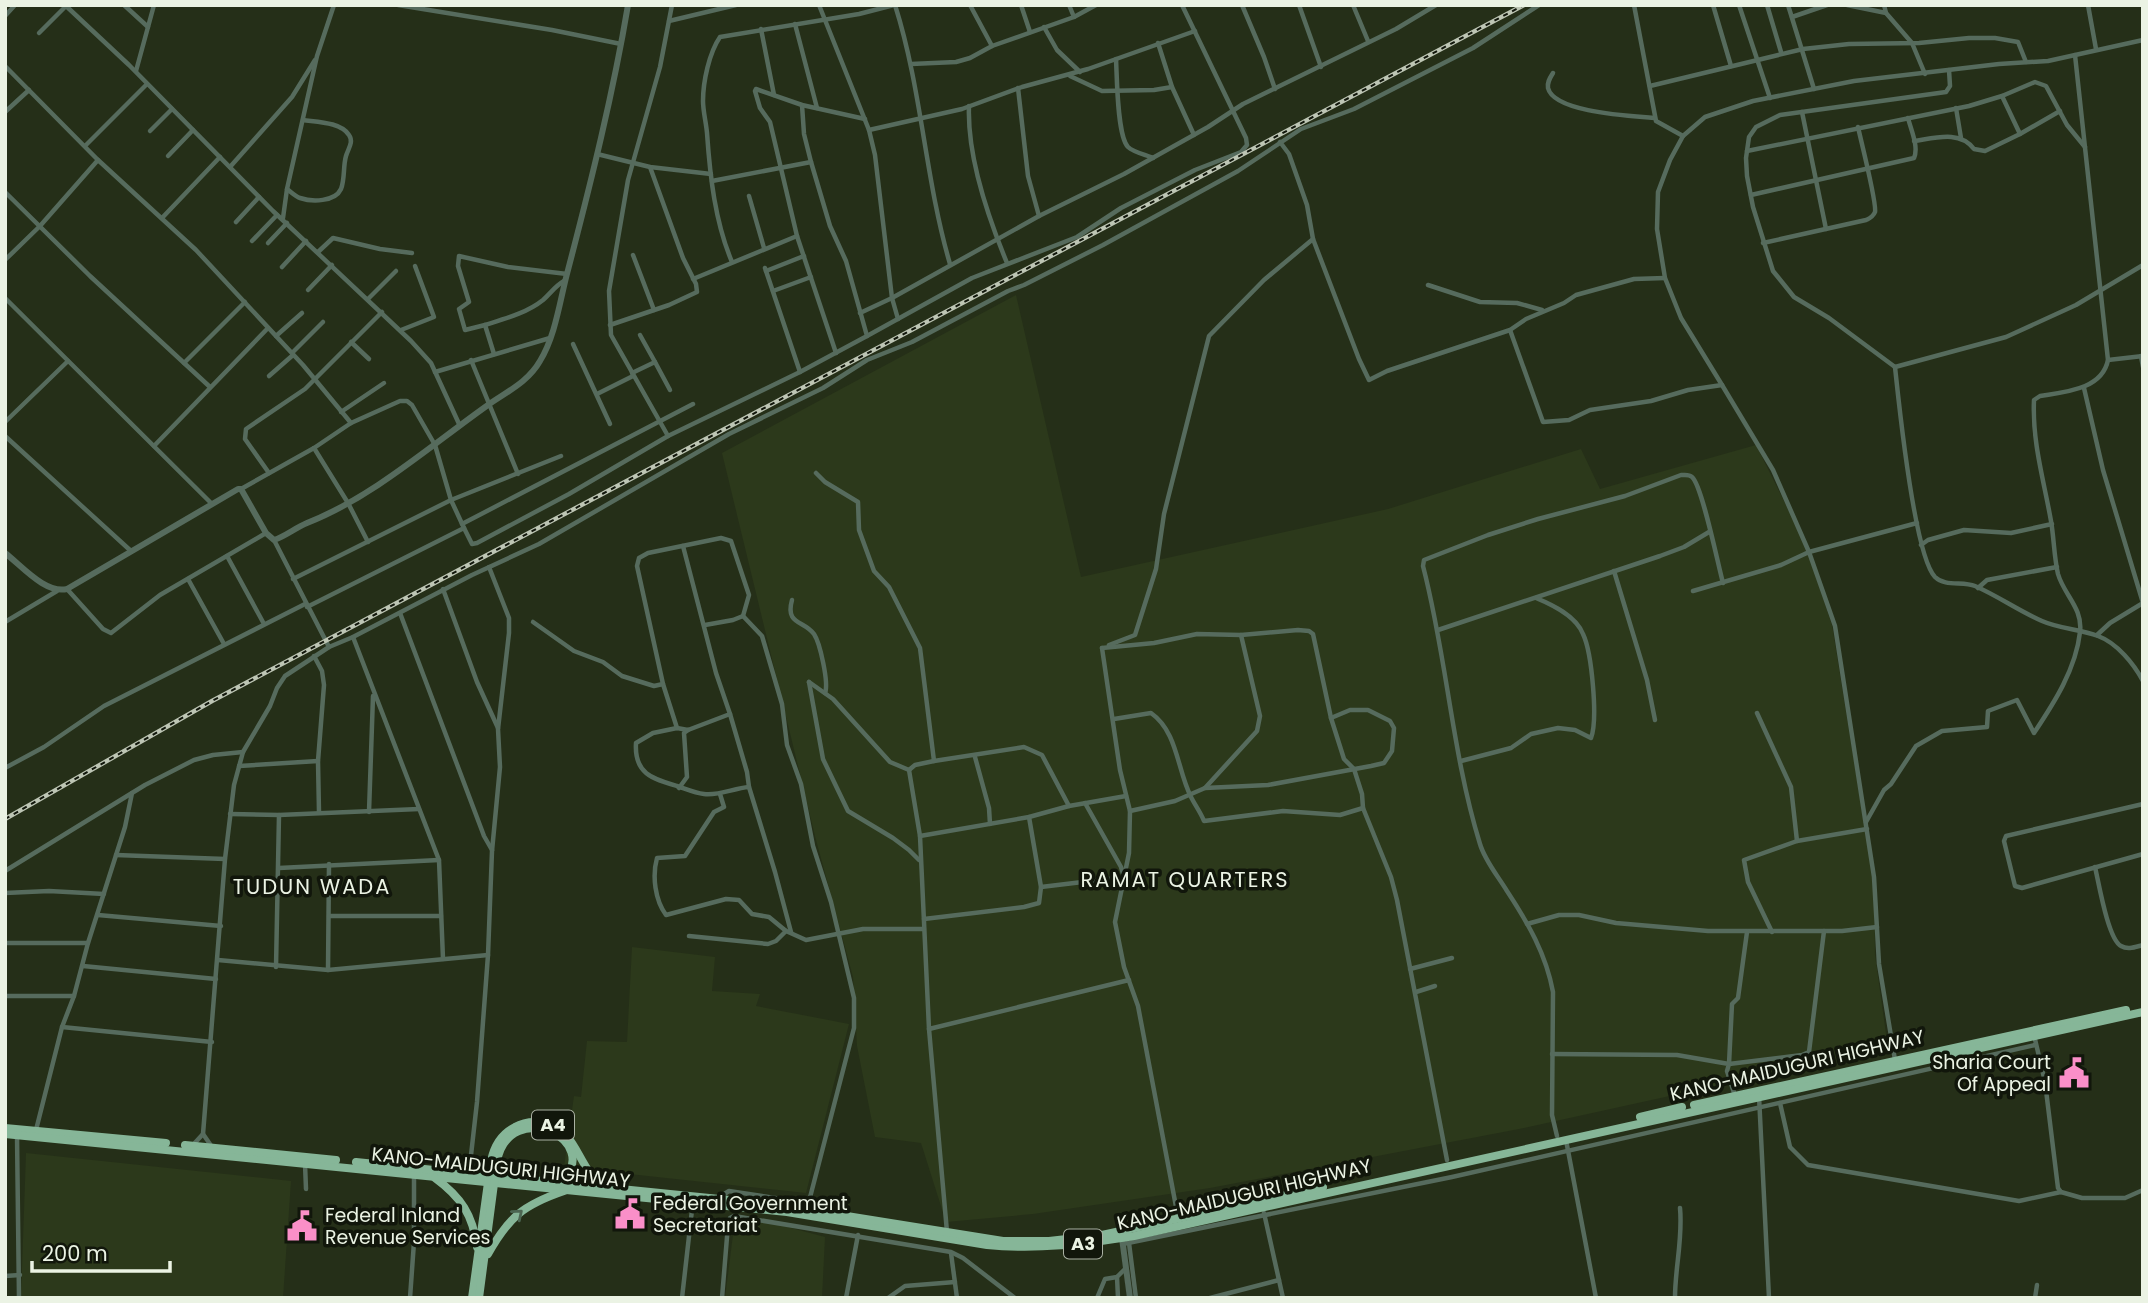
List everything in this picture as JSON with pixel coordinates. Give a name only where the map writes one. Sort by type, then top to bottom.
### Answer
[{"type":"highway","name":"KANO-MAIDUGURI HIGHWAY","points":[[5,1128],[607,1187],[814,1216],[1004,1247],[1072,1246],[1125,1242],[2143,1006]]},
{"type":"highway","name":"KANO-MAIDUGURI HIGHWAY","points":[[5,1133],[568,1190],[807,1206],[947,1233],[996,1240],[1049,1241],[1119,1232],[1735,1096],[2143,1012]]},
{"type":"highway","name":"A4","points":[[480,1298],[494,1161],[498,1141],[509,1130],[526,1122],[542,1122],[555,1126],[567,1136],[588,1172],[607,1187]]},
{"type":"highway","name":"A4","points":[[494,1161],[501,1146],[516,1132],[535,1128],[550,1131],[564,1140],[572,1154],[572,1169],[561,1183]]},
{"type":"highway","points":[[432,1176],[466,1207],[482,1260]]},
{"type":"highway","points":[[482,1260],[515,1215],[529,1205],[568,1190]]},
{"type":"highway","name":"A4","points":[[472,1298],[482,1260]]},
{"type":"street","points":[[5,16],[15,5]]},
{"type":"street","points":[[124,5],[148,27]]},
{"type":"street","points":[[136,72],[154,5]]},
{"type":"street","points":[[268,243],[285,221],[287,189],[317,56],[334,5]]},
{"type":"street","points":[[398,5],[621,44]]},
{"type":"street","points":[[274,540],[285,537],[304,524],[320,520],[435,445],[524,382],[542,358],[550,338],[597,154],[628,5]]},
{"type":"street","points":[[668,436],[611,335],[609,291],[628,180],[660,67],[672,5]]},
{"type":"street","points":[[669,21],[736,5]]},
{"type":"street","points":[[819,5],[869,130],[875,155],[892,298],[898,319]]},
{"type":"street","points":[[732,262],[722,235],[712,181],[703,100],[708,67],[716,43],[720,37],[825,20],[894,5],[911,64],[919,119],[950,264]]},
{"type":"street","points":[[970,5],[992,46]]},
{"type":"street","points":[[1021,5],[1030,32]]},
{"type":"street","points":[[1069,5],[1074,17]]},
{"type":"street","points":[[911,64],[956,62],[970,58],[992,46],[1074,17],[1096,5]]},
{"type":"street","points":[[5,622],[57,591],[83,582],[131,551],[233,491],[314,448],[351,424],[382,407],[400,401],[407,401],[412,405],[435,445],[451,500],[470,541],[472,544],[477,543],[569,494],[668,436],[800,372],[972,278],[1077,237],[1121,208],[1219,159],[1241,152],[1247,145],[1247,138],[1182,5]]},
{"type":"street","points":[[1242,5],[1275,89]]},
{"type":"street","points":[[1299,5],[1321,67]]},
{"type":"street","points":[[1353,5],[1368,41]]},
{"type":"street","points":[[860,313],[1153,158],[1234,112],[1243,104],[1396,29],[1428,7],[1436,5]]},
{"type":"street","points":[[213,1147],[204,1134],[230,814],[243,752],[271,706],[277,688],[285,676],[329,647],[539,544],[705,447],[823,388],[867,360],[912,342],[1007,291],[1104,245],[1238,171],[1301,129],[1365,104],[1473,48],[1539,5]]},
{"type":"street","points":[[1634,5],[1656,118],[1660,124],[1683,136]]},
{"type":"street","points":[[1713,5],[1731,66]]},
{"type":"street","points":[[1739,5],[1770,98]]},
{"type":"street","points":[[1768,5],[1781,52]]},
{"type":"street","points":[[1788,5],[1814,89]]},
{"type":"street","points":[[1792,17],[1827,5]]},
{"type":"street","points":[[1847,5],[1886,13]]},
{"type":"street","points":[[1884,5],[1886,13],[1912,43],[1926,74]]},
{"type":"street","points":[[2088,5],[2096,49]]},
{"type":"street","points":[[39,33],[66,6],[136,72],[259,197],[401,330],[431,363],[460,426]]},
{"type":"street","points":[[794,24],[817,108]]},
{"type":"street","points":[[1044,27],[1050,41],[1080,72]]},
{"type":"street","points":[[761,29],[774,95]]},
{"type":"street","points":[[869,130],[970,106],[1018,88],[1080,72],[1195,31]]},
{"type":"street","points":[[1650,86],[1781,52],[1849,44],[1912,43],[1969,38],[2003,39],[2021,44],[2026,62]]},
{"type":"street","points":[[1895,1063],[1879,964],[1874,877],[1835,626],[1809,552],[1773,470],[1681,318],[1665,278],[1657,229],[1658,192],[1683,136],[1705,117],[1770,98],[1854,81],[2049,61],[2143,40]]},
{"type":"street","points":[[1158,43],[1172,87],[1194,135]]},
{"type":"street","points":[[1866,822],[1884,790],[1891,784],[1916,746],[1929,737],[1942,731],[1987,727],[1988,710],[2017,701],[2034,733],[2074,661],[2081,620],[2077,606],[2067,593],[2057,567],[2052,524],[2035,436],[2034,400],[2040,396],[2084,388],[2103,372],[2108,360],[2075,55]]},
{"type":"street","points":[[230,167],[292,97],[317,56]]},
{"type":"street","points":[[1116,59],[1125,143],[1129,148],[1153,158]]},
{"type":"street","points":[[5,66],[99,160],[196,250],[293,354],[351,424]]},
{"type":"street","points":[[1949,71],[1950,86],[1945,92],[1780,116],[1756,127],[1749,137],[1747,176],[1763,243],[1773,271],[1794,297],[1829,318],[1895,368],[1921,546],[1935,577],[1943,582],[1966,583],[2046,623],[2108,640],[2134,665],[2143,680]]},
{"type":"street","points":[[1553,73],[1548,84],[1549,91],[1563,103],[1613,115],[1656,118]]},
{"type":"street","points":[[1069,75],[1102,91],[1172,87]]},
{"type":"street","points":[[1747,151],[1956,108],[2002,96],[2035,82],[2046,86],[2067,125],[2085,148]]},
{"type":"street","points":[[85,146],[147,84]]},
{"type":"street","points":[[1018,88],[1028,176],[1039,216]]},
{"type":"street","points":[[836,353],[797,236],[770,122],[760,108],[755,91],[756,89],[802,104],[866,119]]},
{"type":"street","points":[[5,112],[29,90]]},
{"type":"street","points":[[2002,96],[2020,134]]},
{"type":"street","points":[[802,104],[804,134],[811,162],[830,226],[846,261],[867,336]]},
{"type":"street","points":[[970,106],[969,121],[975,161],[997,239],[1007,263]]},
{"type":"street","points":[[1956,108],[1961,138]]},
{"type":"street","points":[[150,131],[172,109]]},
{"type":"street","points":[[1914,141],[1961,138],[1975,149],[1986,151],[2060,111]]},
{"type":"street","points":[[1802,112],[1825,229]]},
{"type":"street","points":[[1751,195],[1914,158],[1916,154],[1908,118]]},
{"type":"street","points":[[287,189],[299,198],[328,199],[336,196],[341,188],[351,141],[349,134],[339,126],[303,120]]},
{"type":"street","points":[[1763,243],[1867,220],[1872,216],[1875,212],[1858,127]]},
{"type":"street","points":[[168,156],[193,130]]},
{"type":"street","points":[[1280,142],[1289,154],[1307,205],[1313,239],[1369,380],[1387,371],[1510,330],[1543,310],[1564,303],[1576,295],[1634,279],[1665,278]]},
{"type":"street","points":[[597,154],[650,167],[711,174]]},
{"type":"street","points":[[162,218],[220,157]]},
{"type":"street","points":[[5,260],[40,226],[99,160]]},
{"type":"street","points":[[712,181],[811,162]]},
{"type":"street","points":[[610,325],[697,292],[650,167]]},
{"type":"street","points":[[5,192],[210,387]]},
{"type":"street","points":[[749,196],[764,248]]},
{"type":"street","points":[[236,222],[259,197]]},
{"type":"street","points":[[252,241],[278,215]]},
{"type":"street","points":[[693,279],[797,236]]},
{"type":"street","points":[[318,252],[333,238],[412,253]]},
{"type":"street","points":[[1102,648],[1135,635],[1142,616],[1156,569],[1164,514],[1209,336],[1264,280],[1313,239]]},
{"type":"street","points":[[282,267],[306,241]]},
{"type":"street","points":[[633,255],[654,310]]},
{"type":"street","points":[[459,256],[566,278],[533,306],[467,332],[465,330],[459,309],[469,303],[458,266],[459,256]]},
{"type":"street","points":[[800,372],[766,269],[804,256]]},
{"type":"street","points":[[308,290],[332,265]]},
{"type":"street","points":[[1895,368],[2006,337],[2076,305],[2143,265]]},
{"type":"street","points":[[401,330],[434,317],[415,266]]},
{"type":"street","points":[[368,299],[396,271]]},
{"type":"street","points":[[773,291],[811,277]]},
{"type":"street","points":[[1428,285],[1480,302],[1517,303],[1543,310]]},
{"type":"street","points":[[5,298],[212,504]]},
{"type":"street","points":[[184,363],[245,302]]},
{"type":"street","points":[[269,473],[245,439],[246,429],[305,389],[382,312]]},
{"type":"street","points":[[276,336],[302,313]]},
{"type":"street","points":[[269,376],[323,322]]},
{"type":"street","points":[[485,325],[494,354]]},
{"type":"street","points":[[154,446],[268,328]]},
{"type":"street","points":[[1510,330],[1544,422],[1569,419],[1590,410],[1651,401],[1688,390],[1722,385]]},
{"type":"street","points":[[640,335],[670,390]]},
{"type":"street","points":[[435,372],[550,338]]},
{"type":"street","points":[[351,342],[369,359]]},
{"type":"street","points":[[573,344],[610,424]]},
{"type":"street","points":[[2108,360],[2142,356],[2143,367]]},
{"type":"street","points":[[471,360],[518,474]]},
{"type":"street","points":[[5,422],[68,361]]},
{"type":"street","points":[[597,394],[655,362]]},
{"type":"street","points":[[341,412],[384,383]]},
{"type":"street","points":[[2084,388],[2103,470],[2143,603],[2110,623],[2097,635]]},
{"type":"street","points":[[5,768],[44,747],[104,706],[463,526],[692,404]]},
{"type":"street","points":[[5,436],[131,551]]},
{"type":"street","points":[[314,448],[368,542]]},
{"type":"street","points":[[293,579],[451,500],[561,456]]},
{"type":"street","points":[[816,473],[825,482],[858,502],[859,530],[874,571],[889,587],[920,648],[934,761]]},
{"type":"street","points":[[1557,1136],[1552,1115],[1553,992],[1549,973],[1540,947],[1481,848],[1447,695],[1438,629],[1423,566],[1424,560],[1488,534],[1625,496],[1681,475],[1692,476],[1696,483],[1723,583]]},
{"type":"street","points":[[241,489],[266,533],[274,540],[329,647]]},
{"type":"street","points":[[1693,591],[1782,565],[1809,552],[1917,523]]},
{"type":"street","points":[[1921,546],[1928,540],[1964,530],[2011,533],[2052,524]]},
{"type":"street","points":[[1438,629],[1684,547],[1709,532]]},
{"type":"street","points":[[67,589],[103,629],[111,633],[160,595],[266,533]]},
{"type":"street","points":[[677,728],[663,684],[638,566],[639,558],[648,552],[721,538],[731,541],[749,595],[743,616]]},
{"type":"street","points":[[683,546],[716,673],[747,772],[748,787],[775,872],[788,932]]},
{"type":"street","points":[[5,553],[57,591]]},
{"type":"street","points":[[228,556],[264,624]]},
{"type":"street","points":[[469,1173],[488,955],[492,850],[500,767],[498,729],[509,618],[489,567]]},
{"type":"street","points":[[1978,588],[1987,580],[2057,567]]},
{"type":"street","points":[[1614,571],[1647,680],[1655,720]]},
{"type":"street","points":[[188,579],[224,644]]},
{"type":"street","points":[[443,589],[477,682],[498,729]]},
{"type":"street","points":[[1461,761],[1511,748],[1531,734],[1558,727],[1575,730],[1591,738],[1594,729],[1594,688],[1583,632],[1559,608],[1536,598]]},
{"type":"street","points":[[792,600],[792,617],[814,634],[825,669],[825,693]]},
{"type":"street","points":[[400,612],[484,836],[492,850]]},
{"type":"street","points":[[705,625],[743,616]]},
{"type":"street","points":[[743,616],[762,636],[782,704],[787,745],[801,784],[813,846],[824,876],[854,998],[854,1028],[807,1206]]},
{"type":"street","points":[[533,622],[574,651],[603,662],[622,676],[654,686],[663,684]]},
{"type":"street","points":[[1102,648],[1154,643],[1197,634],[1241,635],[1298,630],[1313,634],[1331,718],[1344,760],[1354,769],[1362,794],[1363,808],[1391,877],[1416,992],[1447,1160]]},
{"type":"street","points":[[1205,789],[1257,731],[1260,721],[1241,635]]},
{"type":"street","points":[[353,637],[439,860],[443,959]]},
{"type":"street","points":[[1102,648],[1119,770],[1130,811],[1129,853],[1115,922],[1124,967],[1138,1006],[1178,1218]]},
{"type":"street","points":[[314,656],[322,671],[324,685],[318,761],[319,812]]},
{"type":"street","points":[[909,770],[890,762],[850,716],[809,682],[823,759],[848,811],[892,838],[920,861]]},
{"type":"street","points":[[369,812],[373,691]]},
{"type":"street","points":[[1130,811],[1190,796],[1205,789],[1268,785],[1384,763],[1392,751],[1394,728],[1390,722],[1368,710],[1350,710],[1331,718]]},
{"type":"street","points":[[1114,719],[1151,713],[1160,719],[1169,735],[1190,796],[1205,821],[1283,811],[1340,815],[1363,808]]},
{"type":"street","points":[[1757,713],[1791,787],[1797,841]]},
{"type":"street","points":[[679,788],[687,777],[684,733],[730,714]]},
{"type":"street","points":[[688,730],[677,728],[645,737],[636,743],[642,769],[646,774],[657,781],[704,794],[748,787]]},
{"type":"street","points":[[909,770],[915,765],[934,761],[1024,747],[1042,755],[1069,806]]},
{"type":"street","points":[[5,871],[132,793],[194,760],[243,752]]},
{"type":"street","points":[[975,756],[989,808],[990,824]]},
{"type":"street","points":[[238,766],[318,761]]},
{"type":"street","points":[[909,770],[920,836],[929,1029],[947,1233]]},
{"type":"street","points":[[36,1129],[62,1027],[83,966],[132,793]]},
{"type":"street","points":[[720,793],[724,807],[714,812],[685,856],[657,858],[654,878],[662,910],[666,915],[733,899],[739,901],[752,914],[769,917],[788,932],[806,940],[863,929],[925,929]]},
{"type":"street","points":[[920,836],[1029,817],[1069,806],[1126,796]]},
{"type":"street","points":[[1085,803],[1124,877]]},
{"type":"street","points":[[2143,804],[2007,836],[2004,841],[2015,886],[2022,888],[2143,854]]},
{"type":"street","points":[[230,814],[279,815],[419,809]]},
{"type":"street","points":[[276,967],[279,815]]},
{"type":"street","points":[[924,919],[1024,907],[1039,902],[1041,887],[1029,817]]},
{"type":"street","points":[[1772,932],[1748,882],[1743,863],[1749,857],[1797,841],[1867,829]]},
{"type":"street","points":[[116,855],[225,859]]},
{"type":"street","points":[[279,868],[439,860]]},
{"type":"street","points":[[328,970],[330,864]]},
{"type":"street","points":[[2095,867],[2112,935],[2118,945],[2129,948],[2143,945]]},
{"type":"street","points":[[1041,887],[1124,877]]},
{"type":"street","points":[[5,893],[49,891],[104,894]]},
{"type":"street","points":[[98,915],[221,926]]},
{"type":"street","points":[[1527,924],[1559,915],[1579,915],[1643,926],[1747,932],[1877,927]]},
{"type":"street","points":[[328,916],[441,916]]},
{"type":"street","points":[[1552,1054],[1677,1055],[1728,1064],[1809,1052],[1824,931]]},
{"type":"street","points":[[689,936],[768,944],[788,932]]},
{"type":"street","points":[[1735,1096],[1727,1071],[1732,1004],[1738,998],[1747,932]]},
{"type":"street","points":[[5,943],[89,943]]},
{"type":"street","points":[[218,960],[328,970],[488,955]]},
{"type":"street","points":[[1410,969],[1452,958]]},
{"type":"street","points":[[83,966],[216,979]]},
{"type":"street","points":[[929,1029],[1129,980]]},
{"type":"street","points":[[1416,992],[1435,986]]},
{"type":"street","points":[[5,996],[74,996]]},
{"type":"street","points":[[62,1027],[212,1042]]},
{"type":"street","points":[[2034,1035],[2045,1082],[2058,1188],[2061,1192]]},
{"type":"street","points":[[1283,1298],[1263,1210],[1354,1198],[2035,1045]]},
{"type":"street","points":[[1759,1096],[1769,1298]]},
{"type":"street","points":[[1780,1103],[1790,1147],[1808,1165],[2019,1201],[2061,1192],[2082,1198],[2108,1200],[2125,1198],[2143,1190]]},
{"type":"street","points":[[17,1134],[19,1298]]},
{"type":"street","points":[[192,1146],[204,1134]]},
{"type":"street","points":[[1566,1139],[1596,1298]]},
{"type":"street","points":[[305,1163],[306,1189]]},
{"type":"street","points":[[410,1298],[414,1242],[414,1174]]},
{"type":"street","points":[[682,1298],[694,1200]]},
{"type":"street","points":[[1675,1298],[1675,1275],[1681,1245],[1680,1208]]},
{"type":"street","points":[[722,1298],[730,1218],[734,1216],[951,1252],[963,1258],[1015,1298]]},
{"type":"street","points":[[692,1228],[728,1233]]},
{"type":"street","points":[[846,1298],[858,1235]]},
{"type":"street","points":[[1125,1242],[1130,1298]]},
{"type":"street","points":[[1125,1242],[1136,1298]]},
{"type":"street","points":[[951,1252],[957,1298]]},
{"type":"street","points":[[1097,1298],[1105,1279],[1117,1277],[1126,1269]]},
{"type":"street","points":[[5,1276],[20,1275]]},
{"type":"street","points":[[1117,1277],[1118,1298]]},
{"type":"street","points":[[1210,1298],[1229,1296],[1279,1280]]},
{"type":"street","points":[[888,1298],[905,1286],[955,1282]]},
{"type":"street","points":[[2035,1298],[2037,1285]]},
{"type":"shaded area","points":[[1016,295],[1081,577],[1388,509],[1581,449],[1600,489],[1756,445],[1804,541],[1832,625],[1874,885],[1875,955],[1888,1048],[1519,1129],[1210,1188],[1033,1214],[946,1222],[921,1143],[875,1137],[857,1046],[853,977],[815,836],[722,453]]},
{"type":"shaded area","points":[[632,947],[715,957],[712,991],[760,994],[756,1006],[849,1024],[806,1193],[564,1167],[574,1096],[581,1097],[587,1041],[627,1042]]},
{"type":"shaded area","points":[[26,1153],[291,1181],[283,1298],[21,1298]]},
{"type":"shaded area","points":[[735,1219],[780,1225],[825,1237],[822,1298],[725,1298]]},
{"type":"railway","points":[[5,819],[212,701],[1524,5]]},
{"type":"place","name":"Sharia Court Of Appeal","points":[[2074,1073]]},
{"type":"place","name":"Federal Government Secretariat","points":[[630,1214]]},
{"type":"place","name":"Federal Inland Revenue Services","points":[[302,1226]]},
{"type":"district","name":"RAMAT QUARTERS","points":[[1185,880]]},
{"type":"district","name":"TUDUN WADA","points":[[312,887]]}]
